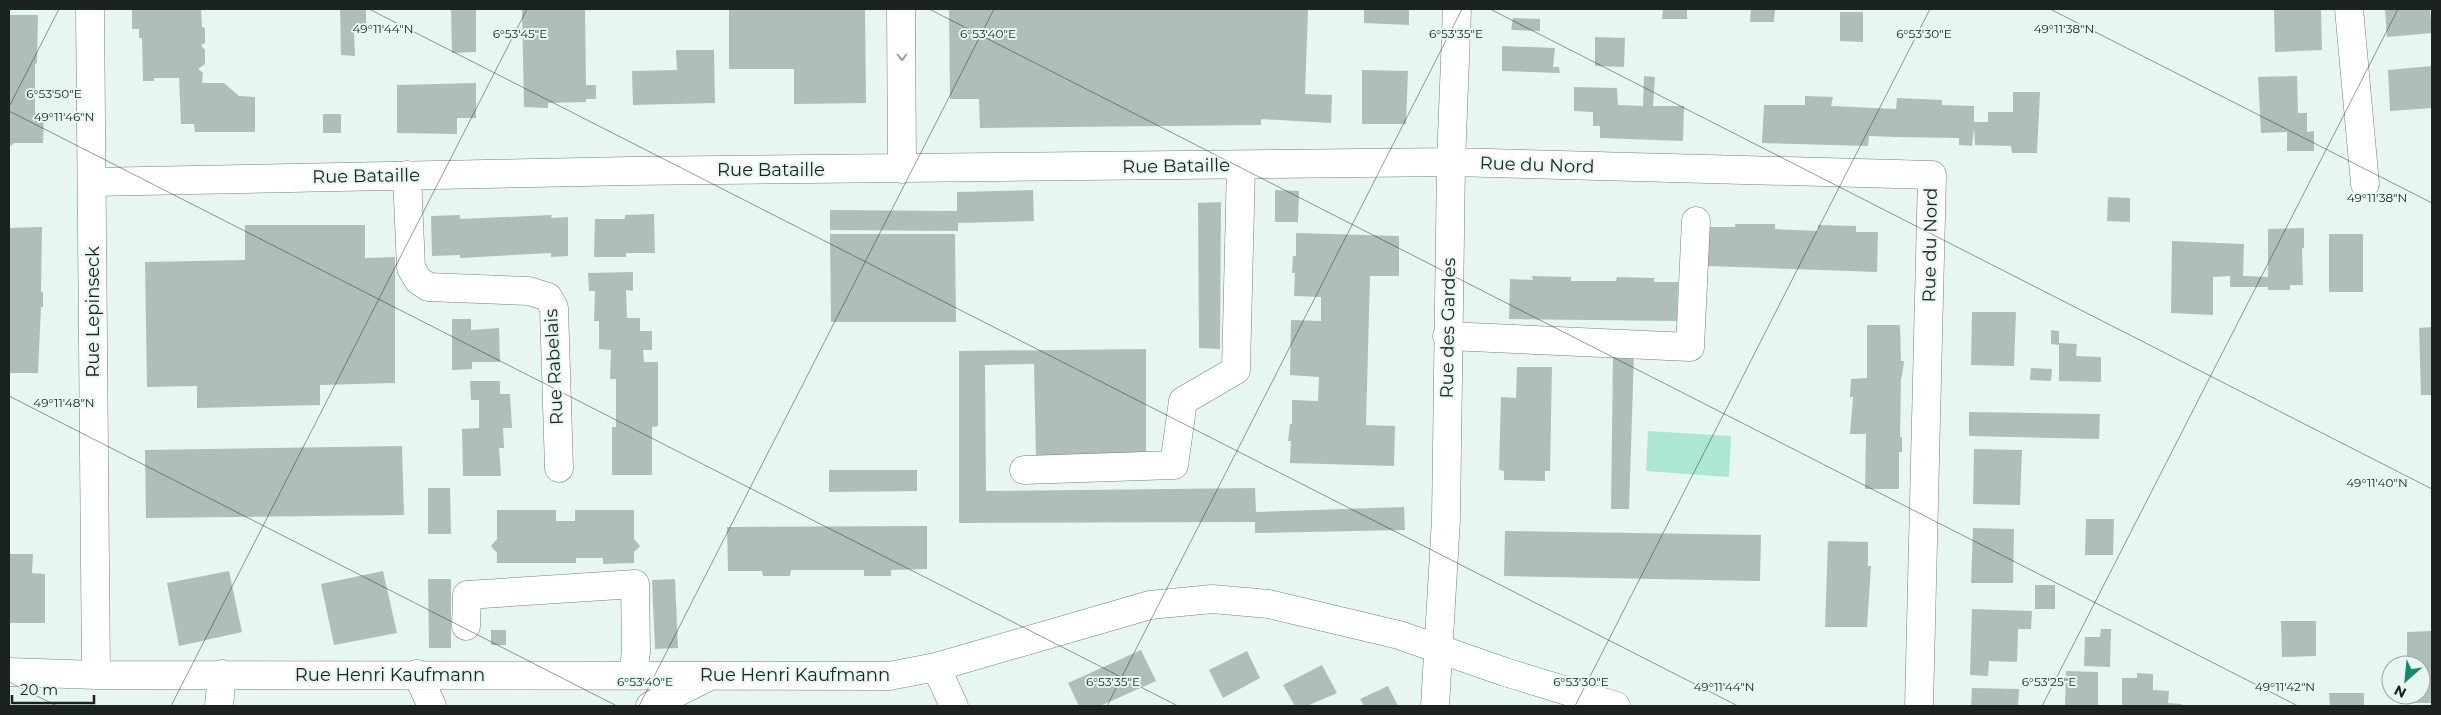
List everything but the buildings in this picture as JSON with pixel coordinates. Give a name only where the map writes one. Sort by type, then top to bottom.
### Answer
[{"type":"street","name":"Rue Lepinseck","points":[[90,9],[96,675]]},
{"type":"street","points":[[901,9],[902,168]]},
{"type":"street","name":"Rue des Gardes","points":[[1435,706],[1440,648],[1446,518],[1447,336],[1457,9]]},
{"type":"street","points":[[2349,9],[2365,184]]},
{"type":"street","name":"Rue Bataille","points":[[92,182],[407,175],[1451,162]]},
{"type":"street","name":"Rue du Nord","points":[[1451,162],[1932,175],[1920,706]]},
{"type":"street","points":[[1024,470],[1174,465],[1182,401],[1236,370],[1241,165]]},
{"type":"street","name":"Rue Rabelais","points":[[407,175],[411,268],[418,280],[428,287],[529,291],[548,297],[554,308],[560,468]]},
{"type":"street","points":[[1447,336],[1690,347],[1696,221]]},
{"type":"street","points":[[466,626],[467,595],[635,584],[636,651],[633,676]]},
{"type":"street","name":"Rue Henri Kaufmann","points":[[9,672],[96,675],[889,676],[936,667],[1150,605],[1212,599],[1269,604],[1400,635],[1505,672],[1616,706]]},
{"type":"street","points":[[936,667],[954,706]]},
{"type":"street","points":[[219,706],[222,674]]},
{"type":"street","points":[[417,674],[432,706]]},
{"type":"street","points":[[650,706],[709,676]]},
{"type":"green space","points":[[1648,431],[1731,436],[1729,477],[1646,471]]}]
